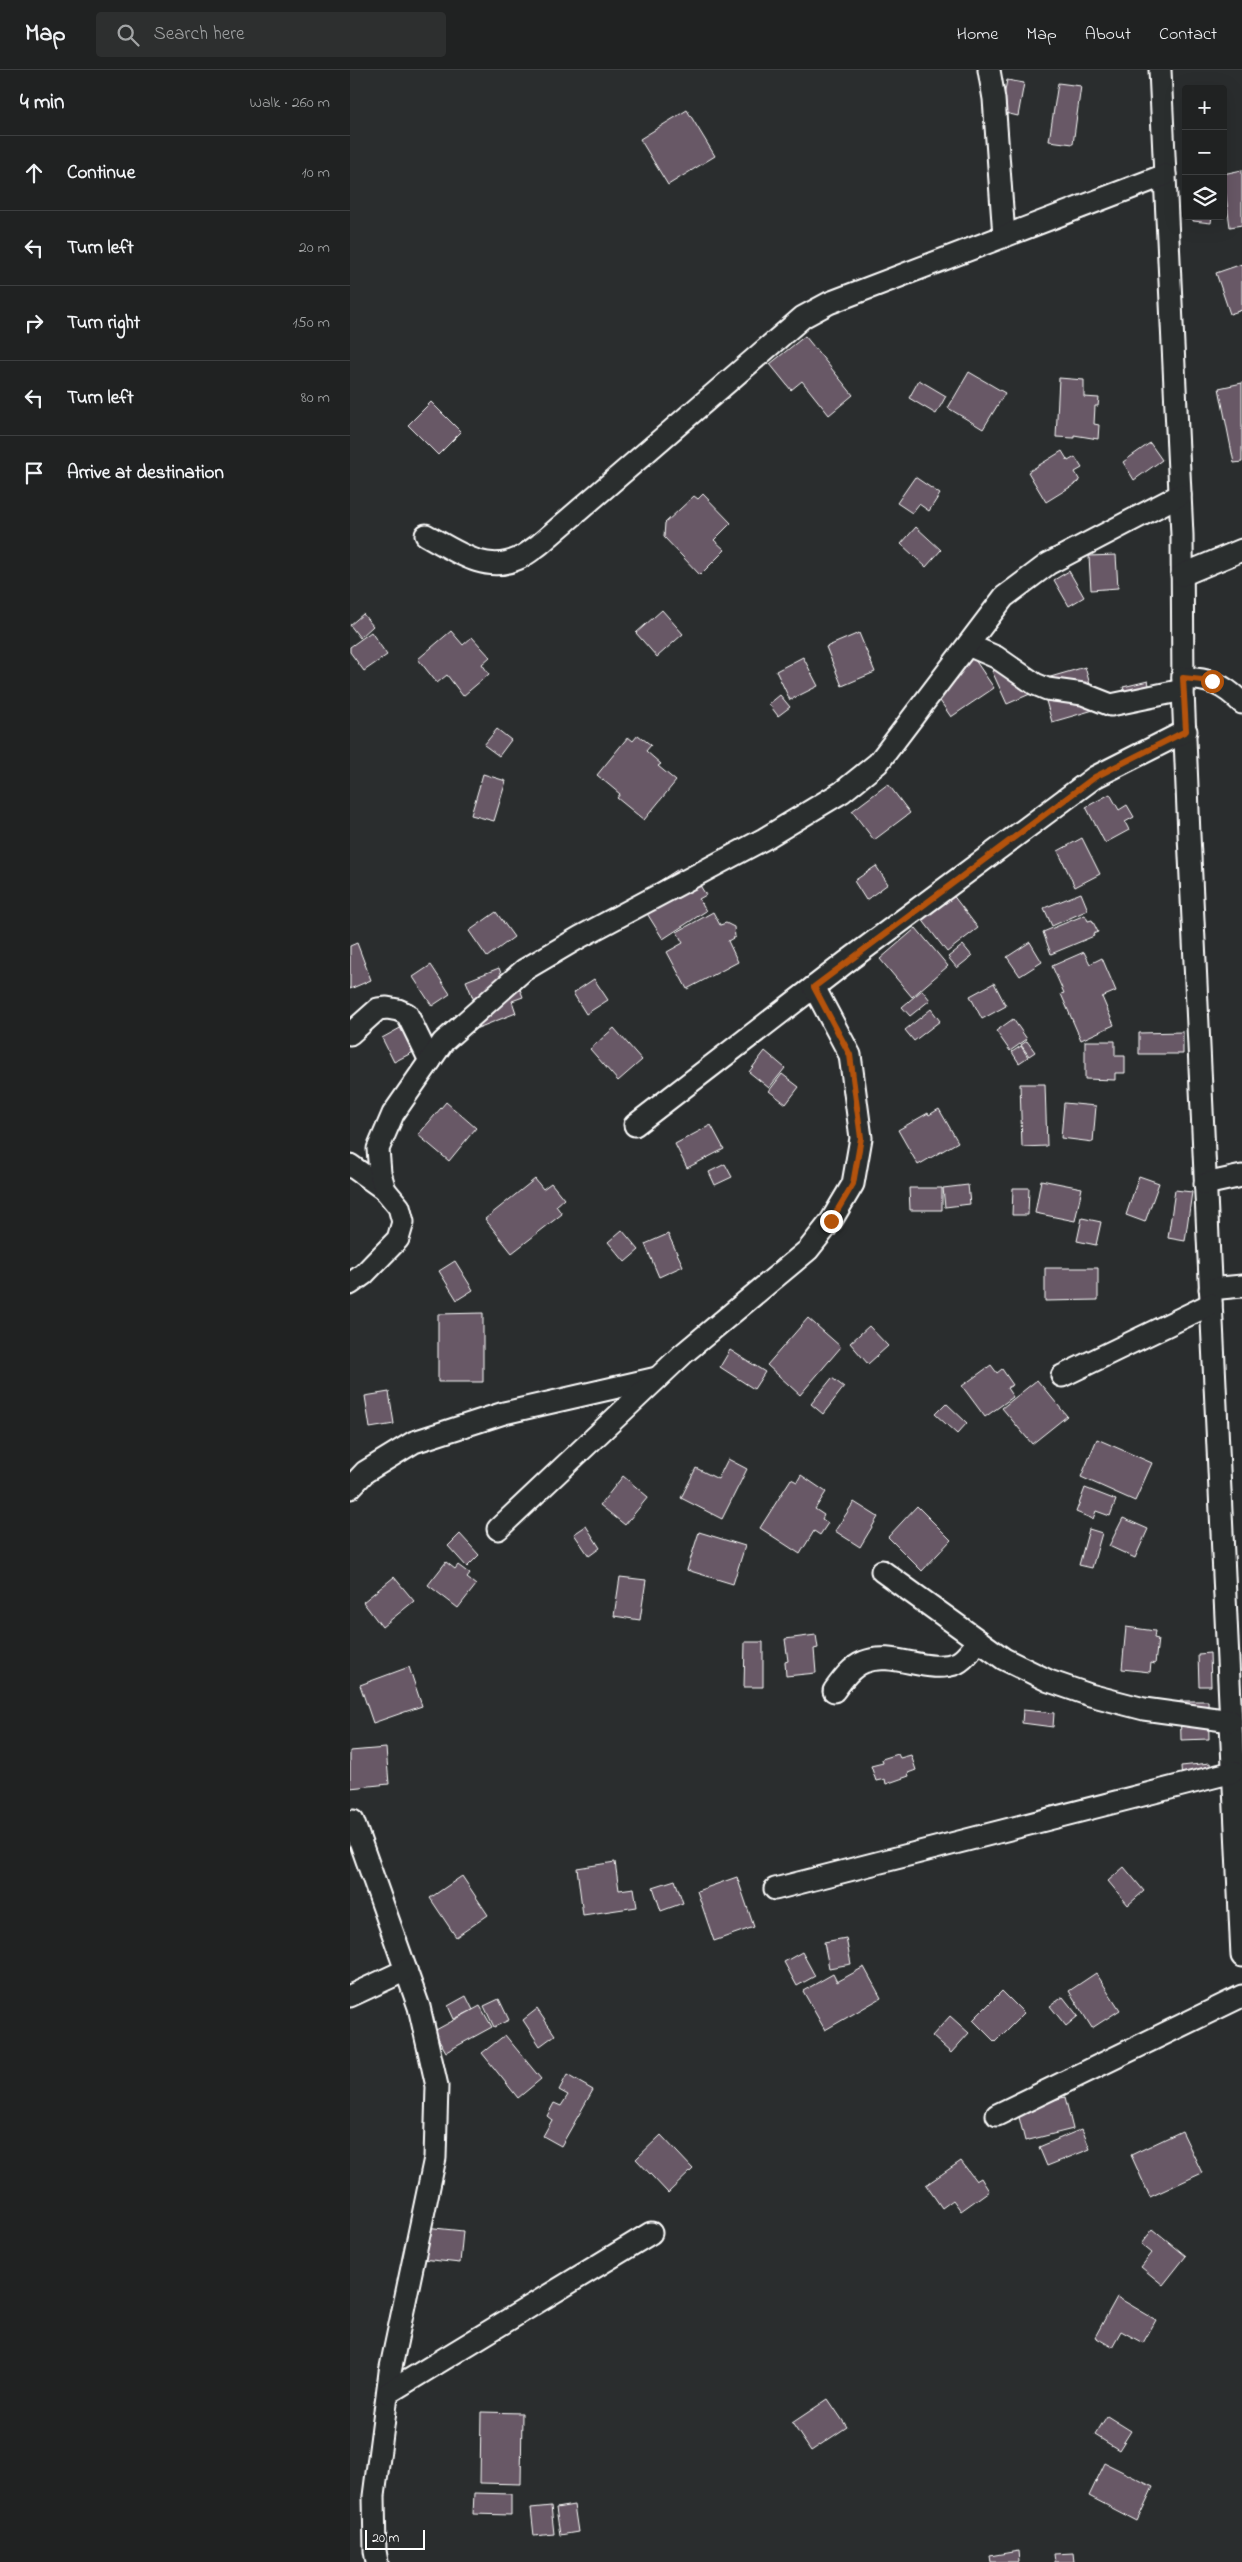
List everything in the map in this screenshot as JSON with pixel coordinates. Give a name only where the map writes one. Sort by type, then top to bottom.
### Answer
[{"type":"street","points":[[989,70],[994,99],[1004,236]]},
{"type":"street","points":[[1160,70],[1180,494],[1183,684],[1230,1721],[1239,1844],[1242,1956]]},
{"type":"street","points":[[426,535],[476,562],[490,564],[517,559],[547,538],[803,317],[829,302],[1164,175]]},
{"type":"street","points":[[385,1190],[380,1173],[378,1149],[393,1114],[443,1042],[524,970],[580,937],[764,839],[842,792],[878,763],[1004,597],[1048,564],[1180,494]]},
{"type":"street","points":[[1182,575],[1242,550]]},
{"type":"street","points":[[968,645],[996,657],[1035,684],[1047,689],[1083,694],[1111,705],[1183,684],[1212,681],[1231,692],[1242,703]]},
{"type":"street","points":[[635,1125],[814,987],[1095,777],[1186,731]]},
{"type":"street","points":[[498,1529],[683,1354],[808,1250],[831,1221],[853,1184],[861,1138],[850,1055],[814,987]]},
{"type":"street","points":[[350,1034],[378,1009],[398,1010],[407,1014],[430,1061]]},
{"type":"street","points":[[350,1165],[385,1190],[399,1207],[403,1222],[398,1239],[364,1274],[350,1284]]},
{"type":"street","points":[[1205,1184],[1242,1176]]},
{"type":"street","points":[[1062,1376],[1210,1296],[1242,1286]]},
{"type":"street","points":[[350,1488],[365,1472],[414,1442],[504,1413],[658,1378]]},
{"type":"street","points":[[882,1571],[979,1641],[1011,1662],[1049,1681],[1090,1695],[1144,1709],[1230,1721]]},
{"type":"street","points":[[834,1691],[850,1672],[864,1662],[880,1659],[943,1665],[957,1663],[979,1641]]},
{"type":"street","points":[[775,1889],[1233,1772]]},
{"type":"street","points":[[353,1822],[420,2007],[437,2086],[435,2158],[388,2393],[374,2496],[377,2562]]},
{"type":"street","points":[[350,1996],[406,1970]]},
{"type":"street","points":[[998,2115],[1242,1996]]},
{"type":"street","points":[[388,2393],[650,2233]]},
{"type":"building","points":[[1007,80],[1024,83],[1018,116],[1001,112]]},
{"type":"building","points":[[1058,83],[1081,86],[1073,144],[1049,141]]},
{"type":"building","points":[[687,110],[715,156],[668,185],[640,139]]},
{"type":"building","points":[[1242,170],[1242,225],[1230,227],[1227,204],[1227,173]]},
{"type":"building","points":[[1193,220],[1211,220],[1211,223]]},
{"type":"building","points":[[1242,264],[1242,310],[1230,314],[1216,273]]},
{"type":"building","points":[[805,336],[853,395],[829,415],[802,381],[791,390],[770,364]]},
{"type":"building","points":[[969,372],[1005,393],[983,429],[948,408]]},
{"type":"building","points":[[1059,378],[1084,380],[1084,397],[1099,398],[1098,406],[1095,406],[1094,424],[1099,425],[1098,439],[1074,435],[1074,438],[1056,437]]},
{"type":"building","points":[[919,380],[946,396],[936,414],[909,398]]},
{"type":"building","points":[[1242,383],[1242,462],[1234,463],[1219,388]]},
{"type":"building","points":[[431,402],[461,432],[438,455],[408,425]]},
{"type":"building","points":[[1150,443],[1162,460],[1134,480],[1123,462]]},
{"type":"building","points":[[1062,451],[1068,461],[1075,457],[1082,468],[1075,472],[1080,481],[1046,502],[1028,472]]},
{"type":"building","points":[[915,477],[940,494],[929,511],[919,504],[912,513],[897,503]]},
{"type":"building","points":[[703,494],[731,523],[714,540],[725,550],[700,575],[664,537],[665,523],[694,496],[698,499]]},
{"type":"building","points":[[916,527],[941,550],[926,567],[901,544]]},
{"type":"building","points":[[1116,555],[1118,588],[1091,590],[1089,556]]},
{"type":"building","points":[[1069,571],[1084,597],[1069,606],[1054,580]]},
{"type":"building","points":[[662,610],[683,634],[657,657],[636,633]]},
{"type":"building","points":[[363,614],[373,626],[360,638],[350,625]]},
{"type":"building","points":[[451,631],[463,645],[472,637],[490,657],[482,664],[489,674],[463,696],[447,675],[437,683],[418,659]]},
{"type":"building","points":[[371,632],[387,655],[364,671],[350,652],[350,647]]},
{"type":"building","points":[[859,633],[875,672],[842,686],[826,647]]},
{"type":"building","points":[[803,657],[818,686],[790,700],[776,671]]},
{"type":"building","points":[[973,657],[994,688],[951,717],[930,686]]},
{"type":"building","points":[[1015,661],[1030,694],[1007,704],[992,671]]},
{"type":"building","points":[[1085,667],[1097,709],[1052,722],[1040,680]]},
{"type":"building","points":[[1148,681],[1154,705],[1126,697],[1123,687]]},
{"type":"building","points":[[780,695],[790,707],[778,716],[769,704]]},
{"type":"building","points":[[497,729],[511,740],[499,756],[484,745]]},
{"type":"building","points":[[638,735],[651,745],[646,751],[661,764],[658,766],[676,781],[644,820],[617,798],[620,794],[597,775],[628,737],[633,741]]},
{"type":"building","points":[[483,774],[506,781],[494,821],[471,815]]},
{"type":"building","points":[[888,784],[910,813],[874,840],[852,811]]},
{"type":"building","points":[[1110,794],[1119,810],[1127,805],[1134,817],[1125,822],[1129,830],[1105,843],[1086,807]]},
{"type":"building","points":[[1082,838],[1100,874],[1075,887],[1058,851]]},
{"type":"building","points":[[876,866],[888,884],[866,900],[854,881]]},
{"type":"building","points":[[680,868],[687,880],[694,876],[706,895],[699,899],[706,911],[663,939],[636,896]]},
{"type":"building","points":[[949,890],[978,928],[947,952],[918,914]]},
{"type":"building","points":[[1081,893],[1088,910],[1052,926],[1044,908]]},
{"type":"building","points":[[496,912],[514,937],[487,957],[469,931]]},
{"type":"building","points":[[713,912],[720,925],[726,923],[734,927],[735,937],[728,941],[738,962],[687,989],[667,952],[683,943],[677,932]]},
{"type":"building","points":[[1085,915],[1088,921],[1092,920],[1098,932],[1093,934],[1094,936],[1051,954],[1043,932]]},
{"type":"building","points":[[916,928],[948,966],[912,997],[880,959]]},
{"type":"building","points":[[1030,942],[1042,962],[1020,976],[1007,957]]},
{"type":"building","points":[[357,943],[371,980],[350,989],[350,946]]},
{"type":"building","points":[[963,945],[972,956],[957,968],[948,957]]},
{"type":"building","points":[[1084,952],[1090,964],[1102,958],[1116,991],[1102,997],[1114,1025],[1081,1040],[1061,994],[1064,993],[1052,966]]},
{"type":"building","points":[[431,965],[450,994],[432,1006],[413,977]]},
{"type":"building","points":[[499,968],[502,976],[513,971],[523,997],[512,1001],[516,1013],[470,1031],[478,1010],[466,981]]},
{"type":"building","points":[[594,979],[608,1000],[586,1014],[573,993]]},
{"type":"building","points":[[994,983],[1006,1006],[982,1019],[970,996]]},
{"type":"building","points":[[922,990],[930,1000],[910,1016],[902,1007]]},
{"type":"building","points":[[931,1009],[940,1021],[914,1041],[905,1030]]},
{"type":"building","points":[[1013,1019],[1027,1039],[1010,1051],[996,1031]]},
{"type":"building","points":[[413,1021],[425,1046],[394,1062],[382,1038]]},
{"type":"building","points":[[614,1028],[642,1060],[618,1081],[590,1049]]},
{"type":"building","points":[[1183,1032],[1183,1054],[1139,1054],[1139,1033]]},
{"type":"building","points":[[1027,1041],[1035,1052],[1029,1056],[1021,1045]]},
{"type":"building","points":[[1085,1041],[1115,1041],[1115,1056],[1125,1056],[1125,1073],[1115,1073],[1115,1080],[1085,1079]]},
{"type":"building","points":[[1021,1046],[1028,1057],[1019,1063],[1012,1052]]},
{"type":"building","points":[[765,1051],[785,1068],[769,1088],[749,1072]]},
{"type":"building","points":[[782,1074],[799,1087],[786,1104],[769,1091]]},
{"type":"building","points":[[1020,1084],[1045,1084],[1047,1146],[1022,1147]]},
{"type":"building","points":[[446,1102],[476,1128],[449,1161],[418,1135]]},
{"type":"building","points":[[1064,1103],[1096,1106],[1093,1142],[1061,1138]]},
{"type":"building","points":[[939,1109],[958,1142],[918,1165],[898,1130]]},
{"type":"building","points":[[711,1125],[724,1149],[687,1168],[675,1144]]},
{"type":"building","points":[[725,1164],[732,1177],[715,1185],[709,1172]]},
{"type":"building","points":[[1139,1176],[1159,1183],[1145,1222],[1126,1215]]},
{"type":"building","points":[[535,1179],[543,1189],[551,1183],[564,1199],[556,1206],[562,1214],[512,1253],[485,1219]]},
{"type":"building","points":[[1041,1180],[1082,1188],[1075,1221],[1035,1213]]},
{"type":"building","points":[[968,1185],[970,1204],[945,1207],[943,1188]]},
{"type":"building","points":[[909,1188],[942,1188],[942,1210],[910,1210]]},
{"type":"building","points":[[1013,1188],[1029,1188],[1028,1215],[1012,1215]]},
{"type":"building","points":[[1175,1190],[1192,1192],[1185,1241],[1168,1238]]},
{"type":"building","points":[[1082,1218],[1101,1222],[1096,1245],[1077,1241]]},
{"type":"building","points":[[622,1230],[639,1250],[625,1262],[608,1242]]},
{"type":"building","points":[[668,1234],[683,1266],[659,1277],[645,1244]]},
{"type":"building","points":[[455,1261],[473,1290],[457,1300],[439,1271]]},
{"type":"building","points":[[1045,1268],[1098,1268],[1098,1300],[1045,1301]]},
{"type":"building","points":[[483,1313],[483,1382],[438,1382],[438,1314]]},
{"type":"building","points":[[808,1318],[841,1347],[800,1395],[767,1365]]},
{"type":"building","points":[[869,1326],[888,1346],[868,1364],[850,1343]]},
{"type":"building","points":[[730,1350],[765,1372],[754,1389],[720,1367]]},
{"type":"building","points":[[991,1365],[997,1373],[1002,1369],[1013,1385],[1007,1388],[1013,1397],[985,1417],[962,1386]]},
{"type":"building","points":[[832,1378],[844,1387],[823,1414],[811,1404]]},
{"type":"building","points":[[1037,1380],[1067,1416],[1032,1444],[1002,1408]]},
{"type":"building","points":[[389,1392],[394,1424],[370,1428],[365,1396]]},
{"type":"building","points":[[946,1403],[967,1423],[957,1434],[935,1414]]},
{"type":"building","points":[[1097,1439],[1152,1463],[1135,1501],[1081,1477]]},
{"type":"building","points":[[728,1459],[747,1469],[722,1519],[681,1498],[696,1468],[718,1479]]},
{"type":"building","points":[[801,1475],[826,1492],[815,1509],[824,1515],[822,1519],[828,1523],[820,1535],[814,1531],[800,1554],[760,1528],[791,1479],[797,1482]]},
{"type":"building","points":[[623,1476],[648,1497],[625,1525],[600,1505]]},
{"type":"building","points":[[1085,1488],[1116,1500],[1110,1516],[1096,1511],[1093,1519],[1076,1512]]},
{"type":"building","points":[[854,1502],[878,1517],[860,1547],[835,1531]]},
{"type":"building","points":[[917,1506],[951,1540],[922,1571],[888,1537]]},
{"type":"building","points":[[1123,1518],[1148,1529],[1135,1558],[1109,1546]]},
{"type":"building","points":[[586,1526],[600,1548],[589,1556],[574,1534]]},
{"type":"building","points":[[1089,1529],[1102,1533],[1092,1568],[1079,1565]]},
{"type":"building","points":[[699,1532],[745,1546],[733,1584],[687,1570]]},
{"type":"building","points":[[460,1534],[479,1555],[467,1567],[448,1546]]},
{"type":"building","points":[[446,1562],[455,1569],[458,1565],[470,1574],[467,1578],[476,1585],[458,1608],[428,1585]]},
{"type":"building","points":[[394,1577],[414,1601],[382,1627],[363,1602]]},
{"type":"building","points":[[620,1577],[646,1580],[640,1620],[614,1616]]},
{"type":"building","points":[[1126,1627],[1155,1631],[1154,1638],[1158,1639],[1155,1664],[1151,1663],[1150,1672],[1122,1669]]},
{"type":"building","points":[[816,1635],[818,1648],[814,1649],[816,1673],[786,1676],[785,1662],[788,1661],[785,1639]]},
{"type":"building","points":[[745,1642],[763,1642],[763,1687],[744,1687]]},
{"type":"building","points":[[1210,1653],[1211,1686],[1199,1686],[1198,1654]]},
{"type":"building","points":[[409,1667],[422,1706],[373,1723],[360,1685]]},
{"type":"building","points":[[1180,1701],[1208,1701],[1209,1739],[1181,1740]]},
{"type":"building","points":[[1023,1710],[1054,1713],[1053,1727],[1022,1723]]},
{"type":"building","points":[[386,1748],[389,1784],[350,1788],[350,1751]]},
{"type":"building","points":[[898,1754],[900,1758],[911,1755],[916,1770],[908,1773],[909,1776],[886,1784],[885,1779],[876,1781],[871,1766],[883,1763],[882,1759]]},
{"type":"building","points":[[1210,1763],[1212,1780],[1182,1783],[1181,1766]]},
{"type":"building","points":[[615,1862],[619,1890],[634,1888],[637,1907],[583,1915],[577,1868]]},
{"type":"building","points":[[1124,1867],[1144,1891],[1128,1905],[1108,1881]]},
{"type":"building","points":[[462,1876],[488,1915],[456,1937],[430,1898]]},
{"type":"building","points":[[737,1877],[754,1927],[714,1941],[697,1891]]},
{"type":"building","points":[[675,1880],[683,1903],[661,1911],[653,1887]]},
{"type":"building","points":[[846,1938],[851,1964],[829,1968],[824,1942]]},
{"type":"building","points":[[802,1952],[815,1976],[797,1986],[784,1962]]},
{"type":"building","points":[[864,1967],[881,1998],[825,2030],[803,1991],[833,1974],[837,1982]]},
{"type":"building","points":[[1096,1973],[1120,2010],[1092,2028],[1069,1991]]},
{"type":"building","points":[[1002,1991],[1024,2013],[995,2042],[973,2020]]},
{"type":"building","points":[[466,1996],[473,2010],[454,2019],[448,2006]]},
{"type":"building","points":[[1063,1997],[1078,2016],[1066,2026],[1050,2006]]},
{"type":"building","points":[[499,1999],[509,2020],[494,2027],[484,2006]]},
{"type":"building","points":[[480,2006],[492,2027],[446,2052],[434,2031]]},
{"type":"building","points":[[537,2009],[555,2035],[540,2046],[523,2020]]},
{"type":"building","points":[[950,2016],[969,2033],[951,2053],[932,2036]]},
{"type":"building","points":[[505,2035],[541,2079],[518,2098],[482,2053]]},
{"type":"building","points":[[567,2075],[593,2090],[561,2146],[543,2136],[552,2120],[547,2116],[554,2103],[561,2106],[568,2095],[559,2090]]},
{"type":"building","points":[[1065,2097],[1073,2129],[1025,2141],[1017,2109]]},
{"type":"building","points":[[1082,2129],[1090,2149],[1047,2166],[1039,2147]]},
{"type":"building","points":[[1182,2131],[1202,2173],[1150,2197],[1131,2155]]},
{"type":"building","points":[[661,2135],[693,2169],[668,2193],[636,2159]]},
{"type":"building","points":[[961,2161],[976,2181],[981,2178],[989,2191],[961,2211],[953,2200],[942,2208],[926,2185]]},
{"type":"building","points":[[425,2227],[463,2231],[460,2263],[422,2259]]},
{"type":"building","points":[[1153,2229],[1186,2256],[1163,2285],[1141,2267],[1152,2253],[1141,2244]]},
{"type":"building","points":[[1117,2297],[1156,2320],[1143,2343],[1121,2331],[1112,2347],[1095,2337]]},
{"type":"building","points":[[828,2399],[847,2427],[811,2451],[792,2423]]},
{"type":"building","points":[[481,2412],[522,2413],[521,2484],[480,2483]]},
{"type":"building","points":[[1107,2416],[1131,2431],[1119,2450],[1095,2435]]},
{"type":"building","points":[[1105,2463],[1153,2487],[1137,2521],[1089,2496]]},
{"type":"building","points":[[474,2493],[511,2494],[511,2515],[473,2514]]},
{"type":"building","points":[[574,2505],[578,2532],[560,2535],[556,2508]]},
{"type":"building","points":[[551,2506],[554,2534],[534,2536],[531,2508]]},
{"type":"building","points":[[1018,2551],[1019,2562],[991,2562],[990,2556]]},
{"type":"building","points":[[1073,2553],[1074,2562],[1055,2562],[1054,2554]]},
{"type":"route","points":[[831,1221],[853,1184],[861,1138],[850,1055],[814,987],[1095,777],[1186,731],[1183,678],[1203,678],[1212,681]]}]
